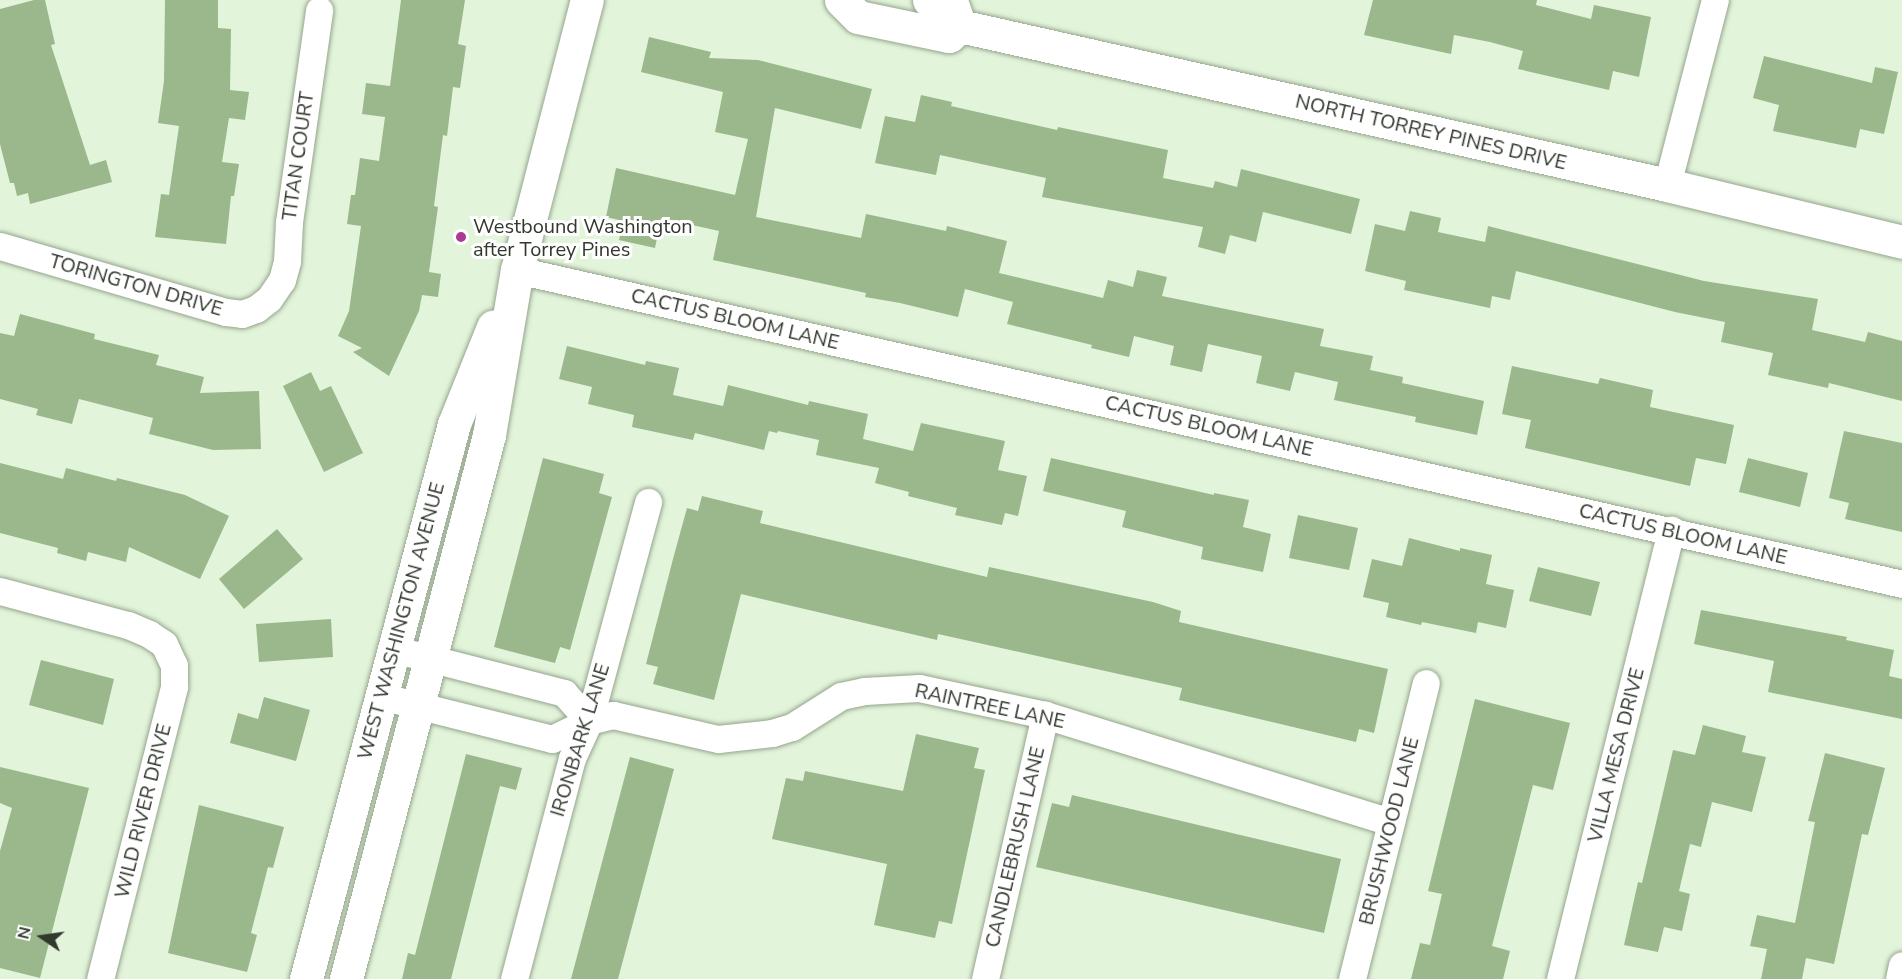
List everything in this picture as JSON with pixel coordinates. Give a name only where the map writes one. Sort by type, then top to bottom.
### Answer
[{"type":"main road","name":"WEST WASHINGTON AVENUE","points":[[345,979],[489,435],[517,270],[587,0]]},
{"type":"main road","name":"NORTH TORREY PINES DRIVE","points":[[841,0],[858,17],[949,36],[960,26],[1667,185],[1902,242]]},
{"type":"main road","points":[[929,0],[953,7],[960,26]]},
{"type":"main road","name":"WEST WASHINGTON AVENUE","points":[[306,979],[454,424],[517,270]]},
{"type":"street","points":[[1667,185],[1715,0]]},
{"type":"street","name":"TITAN COURT","points":[[269,299],[282,280],[287,261],[289,222],[319,10]]},
{"type":"street","name":"TORINGTON DRIVE","points":[[0,246],[226,312],[242,314],[256,309],[269,299]]},
{"type":"street","name":"CACTUS BLOOM LANE","points":[[517,270],[1902,584]]},
{"type":"street","name":"IRONBARK LANE","points":[[514,979],[572,758],[589,721],[648,502]]},
{"type":"street","name":"VILLA MESA DRIVE","points":[[1560,979],[1671,530]]},
{"type":"street","name":"WILD RIVER DRIVE","points":[[0,591],[128,625],[164,644],[174,665],[174,687],[100,979]]},
{"type":"street","points":[[393,648],[564,693],[589,721]]},
{"type":"street","name":"BRUSHWOOD LANE","points":[[1352,979],[1426,683]]},
{"type":"street","name":"RAINTREE LANE","points":[[380,696],[552,739],[589,721],[613,715],[718,739],[772,733],[792,727],[841,696],[864,691],[919,688],[1045,715],[1391,822]]},
{"type":"street","name":"CANDLEBRUSH LANE","points":[[985,979],[1045,715]]},
{"type":"street","points":[[1899,979],[1902,965]]},
{"type":"building","points":[[34,0],[45,0],[55,44],[51,45],[90,165],[106,160],[112,182],[30,204],[28,193],[17,196],[14,183],[10,183],[0,144],[0,9]]},
{"type":"building","points":[[165,0],[218,0],[218,28],[231,29],[230,90],[249,92],[245,120],[229,118],[222,162],[239,164],[234,196],[231,196],[226,244],[155,237],[161,194],[169,195],[179,126],[158,123],[164,81]]},
{"type":"building","points":[[401,0],[465,0],[458,44],[466,46],[460,88],[453,87],[447,136],[443,135],[434,206],[438,207],[429,272],[441,274],[438,297],[422,295],[419,311],[389,376],[353,352],[362,348],[338,336],[349,311],[361,226],[347,224],[351,195],[355,195],[360,158],[379,161],[385,117],[362,114],[366,83],[390,86]]},
{"type":"building","points":[[1373,0],[1537,0],[1536,5],[1591,19],[1594,5],[1651,17],[1639,77],[1613,71],[1609,90],[1518,69],[1523,51],[1490,42],[1454,35],[1451,54],[1364,35]]},
{"type":"building","points":[[649,37],[711,52],[709,58],[758,60],[872,89],[861,129],[775,108],[756,217],[861,238],[866,214],[946,231],[947,226],[1007,241],[999,273],[1103,298],[1108,280],[1133,287],[1137,270],[1167,277],[1162,296],[1324,329],[1320,346],[1373,356],[1370,370],[1403,377],[1402,383],[1484,401],[1477,435],[1415,422],[1416,417],[1334,400],[1338,382],[1295,372],[1290,391],[1256,383],[1262,356],[1208,344],[1202,372],[1170,365],[1174,346],[1134,336],[1129,357],[1091,348],[1092,345],[1007,324],[1013,302],[965,289],[958,317],[865,297],[866,293],[713,260],[719,231],[661,218],[655,248],[619,240],[623,221],[606,217],[616,168],[735,195],[748,139],[715,132],[723,92],[641,72]]},
{"type":"building","points":[[1764,56],[1872,83],[1875,67],[1898,72],[1884,134],[1860,129],[1856,148],[1773,131],[1779,105],[1753,98]]},
{"type":"building","points":[[921,95],[952,102],[951,106],[1057,130],[1058,127],[1168,150],[1163,178],[1213,188],[1215,181],[1237,187],[1241,169],[1360,199],[1351,234],[1263,212],[1256,242],[1230,235],[1225,254],[1198,247],[1203,227],[1042,197],[1046,178],[940,155],[936,175],[875,163],[885,116],[915,122]]},
{"type":"building","points":[[1410,211],[1441,218],[1438,232],[1485,242],[1488,226],[1704,281],[1818,299],[1812,330],[1865,342],[1868,332],[1902,341],[1902,401],[1829,383],[1828,388],[1768,375],[1773,353],[1721,342],[1725,322],[1675,312],[1516,271],[1510,300],[1492,296],[1490,308],[1404,290],[1406,281],[1365,271],[1375,224],[1405,231]]},
{"type":"building","points":[[20,314],[95,334],[94,339],[159,355],[156,365],[204,377],[200,393],[259,391],[261,449],[213,450],[149,434],[153,418],[79,399],[72,424],[36,415],[38,409],[0,399],[0,333],[14,336]]},
{"type":"building","points":[[567,346],[645,365],[646,361],[679,368],[673,395],[723,406],[728,385],[808,405],[809,401],[868,414],[863,439],[913,451],[921,423],[1005,441],[998,470],[1027,476],[1018,516],[1005,513],[1002,525],[955,515],[957,508],[908,496],[909,492],[875,483],[879,468],[816,455],[819,440],[769,431],[764,450],[695,433],[693,440],[632,427],[634,415],[588,404],[592,387],[559,379]]},
{"type":"building","points":[[1512,366],[1598,384],[1600,378],[1653,390],[1650,407],[1734,425],[1726,464],[1696,458],[1690,486],[1525,448],[1531,420],[1502,414]]},
{"type":"building","points":[[311,372],[320,391],[331,386],[363,453],[324,472],[283,386]]},
{"type":"building","points":[[1844,431],[1902,443],[1902,532],[1845,519],[1849,503],[1829,498]]},
{"type":"building","points":[[543,458],[604,474],[599,493],[612,497],[570,650],[560,647],[555,663],[494,647]]},
{"type":"building","points":[[1051,458],[1214,495],[1214,493],[1249,500],[1243,527],[1271,534],[1263,572],[1201,559],[1203,547],[1122,527],[1126,511],[1043,491]]},
{"type":"building","points":[[1748,458],[1808,473],[1800,507],[1739,492]]},
{"type":"building","points":[[0,463],[63,479],[66,468],[116,481],[117,478],[185,495],[229,516],[200,579],[129,547],[126,562],[88,552],[86,561],[57,553],[58,548],[0,533]]},
{"type":"building","points":[[702,496],[763,511],[760,523],[987,577],[989,567],[1153,602],[1181,611],[1179,622],[1388,669],[1374,733],[1359,729],[1356,742],[1179,700],[1182,688],[938,634],[937,640],[741,594],[714,700],[653,684],[658,667],[646,664],[673,559],[687,508],[698,511]]},
{"type":"building","points":[[1298,515],[1358,528],[1349,570],[1289,558]]},
{"type":"building","points":[[277,529],[303,559],[244,609],[219,579]]},
{"type":"building","points":[[1409,538],[1460,551],[1460,548],[1492,555],[1486,584],[1514,590],[1506,628],[1478,622],[1476,633],[1422,622],[1421,625],[1386,617],[1389,603],[1363,597],[1372,559],[1402,566]]},
{"type":"building","points":[[1538,567],[1600,582],[1591,616],[1529,601]]},
{"type":"building","points":[[1701,610],[1847,637],[1846,640],[1894,650],[1889,676],[1902,679],[1902,719],[1768,692],[1774,661],[1694,644]]},
{"type":"building","points":[[331,619],[333,657],[259,662],[256,624]]},
{"type":"building","points":[[41,660],[114,679],[103,725],[29,705]]},
{"type":"building","points":[[264,697],[310,710],[296,761],[230,743],[238,713],[258,719]]},
{"type":"building","points":[[1475,699],[1570,723],[1553,790],[1533,785],[1492,946],[1510,951],[1503,979],[1411,979],[1420,943],[1430,945],[1442,894],[1428,891]]},
{"type":"building","points":[[1703,725],[1746,736],[1742,752],[1766,757],[1752,812],[1712,802],[1701,847],[1690,844],[1679,891],[1690,894],[1682,931],[1664,927],[1658,952],[1624,945],[1638,882],[1642,883],[1673,750],[1695,755]]},
{"type":"building","points":[[916,734],[979,748],[974,768],[985,770],[952,924],[939,921],[935,938],[874,925],[887,864],[772,839],[786,778],[803,781],[805,771],[903,791]]},
{"type":"building","points":[[1825,753],[1885,768],[1868,835],[1862,834],[1834,964],[1806,958],[1802,979],[1761,979],[1767,949],[1750,946],[1757,915],[1795,923],[1815,822],[1808,821]]},
{"type":"building","points":[[466,754],[522,768],[516,790],[500,786],[451,979],[402,979],[408,953],[415,955]]},
{"type":"building","points":[[630,757],[674,769],[618,979],[571,979]]},
{"type":"building","points":[[0,767],[89,788],[40,978],[0,968],[0,851],[12,808],[0,803]]},
{"type":"building","points":[[1072,795],[1341,859],[1324,933],[1036,867],[1052,803],[1069,807]]},
{"type":"building","points":[[199,805],[284,827],[273,868],[268,867],[251,933],[257,935],[247,972],[168,953]]},
{"type":"place","name":"Westbound Washington after Torrey Pines","points":[[461,237]]}]
